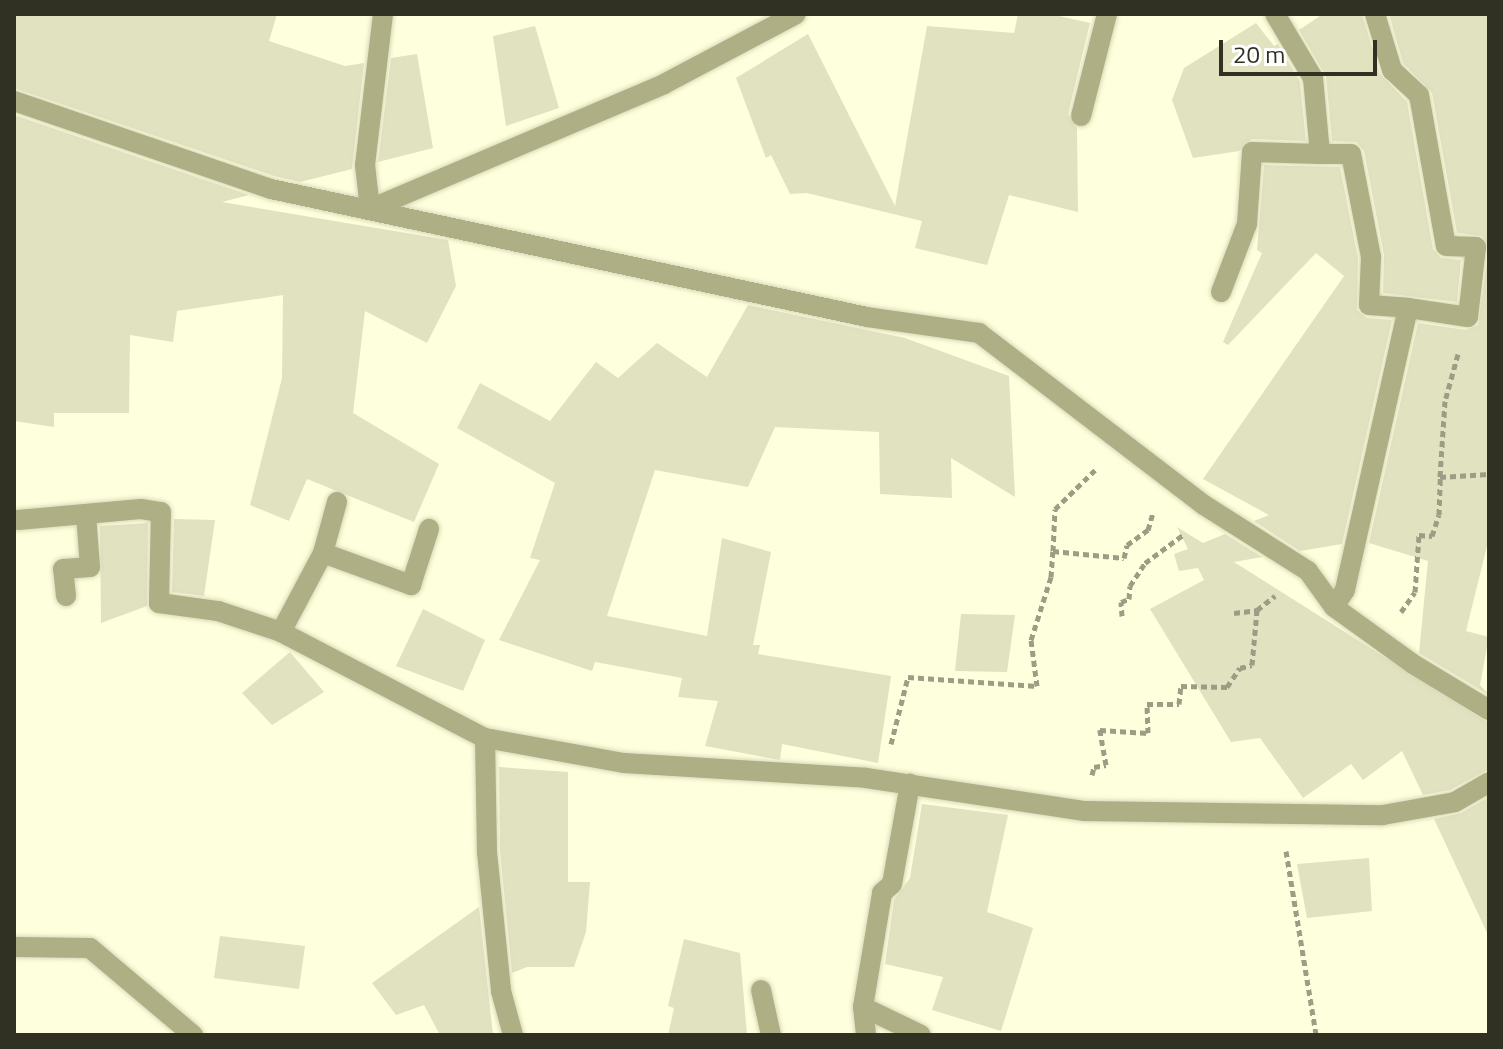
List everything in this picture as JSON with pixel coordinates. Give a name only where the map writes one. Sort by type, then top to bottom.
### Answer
[{"type":"street","points":[[370,209],[365,165],[383,14]]},
{"type":"street","points":[[370,209],[664,84],[796,14]]},
{"type":"street","points":[[1081,116],[1107,14]]},
{"type":"street","points":[[1221,292],[1247,224],[1252,152],[1351,154],[1371,257],[1369,305],[1468,317],[1476,247],[1446,246],[1419,95],[1392,70],[1375,14]]},
{"type":"street","points":[[1285,17],[1313,78],[1320,154]]},
{"type":"street","points":[[14,101],[271,189],[867,317],[979,333],[1204,505],[1308,571],[1334,607],[1489,710]]},
{"type":"street","points":[[1334,607],[1345,590],[1408,308]]},
{"type":"street","points":[[281,632],[323,553],[337,502]]},
{"type":"street","points":[[18,520],[161,512],[159,603],[218,611],[281,632],[485,738],[624,763],[885,780],[1084,811],[1383,815],[1455,802],[1489,782]]},
{"type":"street","points":[[66,596],[63,569],[90,567],[86,514]]},
{"type":"street","points":[[323,553],[411,585],[429,529]]},
{"type":"street","points":[[485,738],[488,868],[501,991],[513,1035]]},
{"type":"street","points":[[866,1035],[863,1007],[882,893],[892,884],[910,784]]},
{"type":"street","points":[[14,947],[90,948],[193,1035]]},
{"type":"street","points":[[761,990],[771,1035]]},
{"type":"street","points":[[863,1007],[921,1035]]},
{"type":"path","points":[[1382,641],[1415,592],[1419,535],[1432,536],[1439,515],[1445,401],[1460,341]]},
{"type":"path","points":[[885,780],[908,677],[1037,686],[1031,640],[1051,577],[1055,509],[1122,442]]},
{"type":"path","points":[[1440,477],[1489,474]]},
{"type":"path","points":[[1053,551],[1124,558],[1127,545],[1148,530],[1151,514],[1173,481]]},
{"type":"path","points":[[1122,616],[1121,602],[1129,599],[1145,563],[1185,534],[1204,505]]},
{"type":"path","points":[[1084,811],[1094,767],[1106,765],[1100,730],[1148,733],[1147,704],[1179,704],[1181,686],[1227,687],[1240,668],[1252,665],[1257,610]]},
{"type":"path","points":[[1282,814],[1316,1035]]},
{"type":"building","points":[[14,14],[277,14],[269,41],[345,66],[364,63],[352,169],[300,182],[274,176],[14,88]]},
{"type":"building","points":[[1018,14],[1050,14],[1090,23],[1068,114],[1077,128],[1078,212],[1009,195],[987,265],[915,248],[922,221],[807,193],[790,194],[771,155],[766,158],[736,78],[808,34],[895,206],[927,26],[1014,33]]},
{"type":"building","points":[[1323,14],[1362,14],[1380,74],[1407,102],[1433,249],[1441,258],[1461,260],[1457,302],[1383,293],[1384,255],[1364,151],[1356,142],[1332,141],[1326,76],[1299,30]]},
{"type":"building","points":[[1389,14],[1489,14],[1489,248],[1482,236],[1457,233],[1432,93],[1403,63]]},
{"type":"building","points":[[1256,23],[1274,46],[1278,44],[1300,82],[1306,141],[1252,139],[1239,151],[1193,158],[1172,100],[1184,68]]},
{"type":"building","points":[[535,26],[559,108],[506,126],[493,36]]},
{"type":"building","points":[[417,54],[433,148],[378,162],[391,58]]},
{"type":"building","points":[[14,115],[249,195],[222,202],[448,240],[456,286],[427,343],[365,311],[353,413],[439,464],[414,522],[307,479],[289,521],[250,505],[282,378],[283,295],[177,311],[173,342],[130,335],[129,413],[54,413],[54,427],[14,421]]},
{"type":"building","points":[[1264,165],[1340,167],[1358,258],[1357,310],[1367,318],[1392,320],[1342,544],[1300,551],[1254,521],[1269,515],[1203,479],[1344,276],[1316,253],[1228,345],[1223,342],[1262,253],[1257,250]]},
{"type":"building","points":[[1489,248],[1489,538],[1466,631],[1489,637],[1480,685],[1489,695],[1419,653],[1428,561],[1369,543],[1418,323],[1466,330],[1478,325]]},
{"type":"building","points":[[748,305],[905,338],[1009,376],[1015,497],[951,458],[952,498],[880,494],[879,432],[775,427],[748,487],[655,470],[607,616],[707,636],[722,538],[771,552],[753,645],[760,645],[758,654],[891,676],[878,763],[782,744],[780,760],[705,746],[718,701],[678,697],[682,678],[595,662],[592,671],[499,640],[540,560],[530,558],[555,483],[457,428],[480,383],[550,421],[596,362],[618,378],[657,343],[707,377]]},
{"type":"building","points":[[174,519],[215,520],[204,596],[172,592]]},
{"type":"building","points":[[148,523],[147,606],[101,623],[100,526]]},
{"type":"building","points":[[1177,527],[1203,543],[1225,534],[1262,557],[1234,562],[1489,723],[1489,769],[1450,790],[1423,795],[1402,751],[1363,780],[1351,764],[1303,798],[1260,738],[1231,742],[1150,609],[1204,580],[1198,568],[1179,571],[1174,554],[1188,549]]},
{"type":"building","points":[[423,609],[485,640],[463,691],[396,666]]},
{"type":"building","points":[[961,614],[1015,615],[1007,672],[955,671]]},
{"type":"building","points":[[290,652],[324,692],[272,725],[242,693]]},
{"type":"building","points":[[499,767],[568,772],[568,882],[590,882],[586,932],[574,967],[527,967],[512,973],[500,851]]},
{"type":"building","points":[[1489,797],[1489,937],[1434,819],[1461,813]]},
{"type":"building","points":[[922,804],[1008,815],[987,912],[1033,928],[1001,1031],[932,1010],[943,977],[885,964],[894,900],[910,878]]},
{"type":"building","points":[[1369,858],[1372,911],[1307,918],[1297,864]]},
{"type":"building","points":[[479,907],[493,1035],[440,1035],[424,1005],[396,1015],[372,983]]},
{"type":"building","points":[[220,936],[305,946],[299,989],[214,978]]},
{"type":"building","points":[[684,939],[740,953],[747,1035],[668,1035],[674,1008],[668,1006]]}]
